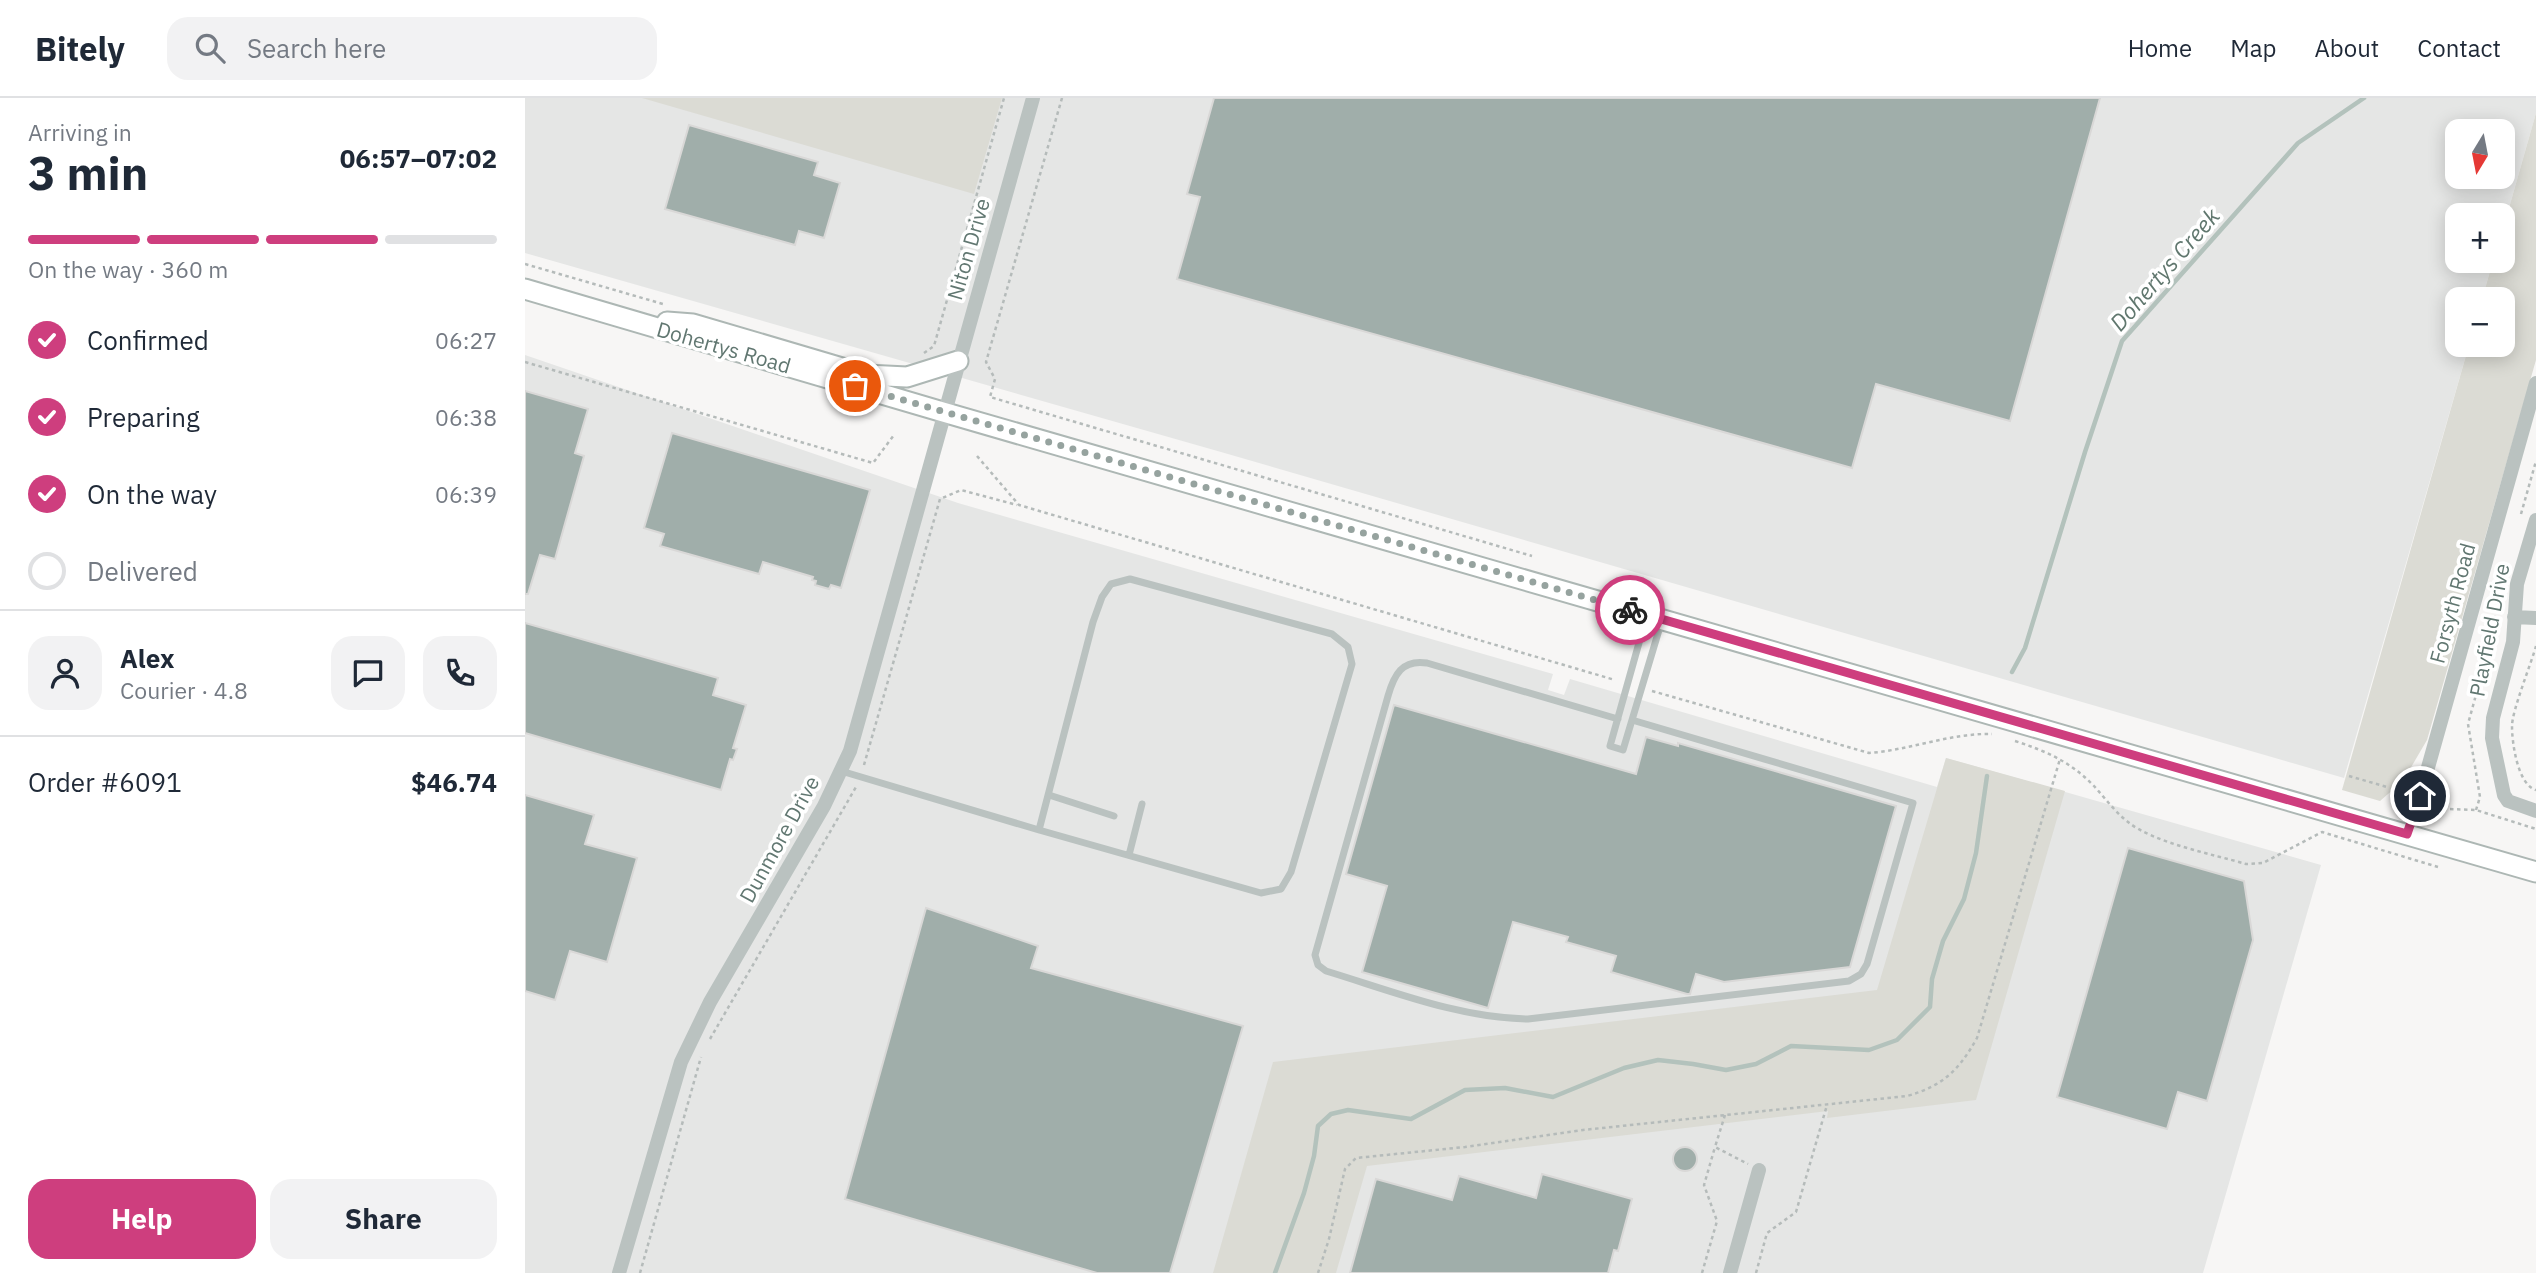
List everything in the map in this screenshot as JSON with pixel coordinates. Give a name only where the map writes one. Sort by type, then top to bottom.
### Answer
[{"type":"main road","name":"Dohertys Road","points":[[525,289],[2536,872]]},
{"type":"main road","points":[[631,320],[693,324],[866,375],[907,377],[958,361]]},
{"type":"street","name":"Niton Drive","points":[[943,412],[1033,98]]},
{"type":"street","name":"Forsyth Road","points":[[2407,834],[2536,383]]},
{"type":"street","name":"Dunmore Drive","points":[[619,1273],[681,1062],[710,1002],[824,806],[849,751],[943,412]]},
{"type":"street","name":"Playfield Drive","points":[[2536,520],[2517,584],[2513,642],[2493,718],[2492,738],[2504,795],[2508,801],[2536,811]]},
{"type":"street","points":[[2514,617],[2536,618]]},
{"type":"street","points":[[1730,1273],[1759,1170]]},
{"type":"lane","points":[[840,771],[1039,830],[1261,893],[1281,889],[1291,872],[1352,664],[1348,647],[1332,634],[1147,581],[1131,579],[1111,584],[1102,597],[1093,622],[1039,830]]},
{"type":"lane","points":[[1655,618],[1641,688],[1623,750],[1610,746],[1627,684],[1655,618]]},
{"type":"lane","points":[[1618,719],[1427,663],[1412,663],[1401,668],[1395,675],[1388,696],[1315,955],[1320,968],[1457,1010],[1501,1018],[1528,1019],[1849,981],[1861,975],[1867,964],[1913,803],[1632,720]]},
{"type":"lane","points":[[1049,795],[1114,817]]},
{"type":"lane","points":[[1129,855],[1142,804]]},
{"type":"path","points":[[914,359],[934,346],[1004,98]]},
{"type":"path","points":[[1062,98],[986,362],[995,379],[990,397],[1532,556]]},
{"type":"path","points":[[525,362],[873,463],[894,435]]},
{"type":"path","points":[[977,456],[1019,505],[1627,684]]},
{"type":"path","points":[[2518,522],[2536,461]]},
{"type":"path","points":[[2476,810],[2480,797],[2468,724],[2488,651],[2501,584]]},
{"type":"path","points":[[2536,646],[2512,725],[2521,778],[2536,790]]},
{"type":"path","points":[[1641,688],[1869,753],[1900,750],[1971,734],[1999,736]]},
{"type":"path","points":[[2007,739],[2046,751],[2070,764],[2127,822],[2147,834],[2246,864],[2263,863],[2322,832],[2438,867]]},
{"type":"path","points":[[1318,1273],[1329,1240],[1345,1169],[1356,1158],[1907,1096],[1929,1090],[1948,1077],[1964,1060],[1977,1038],[2060,759]]},
{"type":"path","points":[[2349,776],[2387,787]]},
{"type":"path","points":[[2450,809],[2476,810],[2536,829]]},
{"type":"path","points":[[1756,1273],[1767,1233],[1796,1212],[1828,1105]]},
{"type":"path","points":[[1702,1273],[1717,1221],[1704,1185],[1725,1115]]},
{"type":"path","points":[[1715,1147],[1759,1170]]},
{"type":"shaded area","points":[[525,98],[2536,98],[2536,113],[2515,187],[2515,119],[2445,119],[2445,189],[2514,189],[2510,203],[2445,203],[2445,273],[2490,273],[2485,287],[2445,287],[2445,357],[2466,357],[2344,778],[525,253]]},
{"type":"shaded area","points":[[642,98],[1002,98],[974,194]]},
{"type":"shaded area","points":[[2536,113],[2536,360],[2427,740],[2403,781],[2380,801],[2342,790],[2466,357],[2515,357],[2515,287],[2485,287],[2490,273],[2515,273],[2515,203],[2510,203]]},
{"type":"shaded area","points":[[525,355],[958,503],[1553,674],[1548,690],[1564,695],[1570,679],[1937,787],[1946,758],[2321,865],[2203,1273],[525,1273]]},
{"type":"shaded area","points":[[1946,758],[2065,791],[1976,1100],[1827,1118],[1828,1111],[1367,1166],[1336,1273],[1213,1273],[1273,1062],[1877,990]]},
{"type":"building","points":[[1214,98],[2100,98],[2010,421],[1876,384],[1852,468],[1177,279],[1200,197],[1187,194]]},
{"type":"building","points":[[689,125],[818,162],[814,175],[840,183],[824,238],[799,231],[795,245],[665,209]]},
{"type":"building","points":[[525,391],[588,409],[575,453],[584,456],[555,559],[540,555],[528,594],[525,594]]},
{"type":"building","points":[[672,433],[870,490],[841,588],[831,585],[829,589],[815,585],[813,577],[763,562],[759,574],[660,546],[664,534],[644,528]]},
{"type":"building","points":[[525,623],[718,678],[713,695],[746,705],[733,748],[737,749],[733,760],[730,759],[721,790],[525,733]]},
{"type":"building","points":[[1394,705],[1636,774],[1646,737],[1678,746],[1678,743],[1896,806],[1850,967],[1724,982],[1696,974],[1690,994],[1687,994],[1611,972],[1616,956],[1566,942],[1568,937],[1513,922],[1488,1008],[1362,972],[1387,886],[1346,874]]},
{"type":"building","points":[[525,795],[594,815],[585,844],[637,858],[607,962],[570,951],[555,1000],[525,991]]},
{"type":"building","points":[[2128,848],[2244,881],[2253,940],[2207,1101],[2178,1092],[2167,1129],[2057,1097]]},
{"type":"building","points":[[926,908],[1038,946],[1031,968],[1243,1026],[1170,1273],[1097,1273],[845,1199]]},
{"type":"building","points":[[1685,1147],[1694,1150],[1697,1159],[1694,1168],[1685,1171],[1676,1168],[1673,1159],[1676,1150]]},
{"type":"building","points":[[1542,1174],[1632,1199],[1618,1251],[1614,1250],[1608,1273],[1350,1273],[1376,1179],[1452,1200],[1459,1176],[1536,1198]]},
{"type":"waterway","name":"Dohertys Creek","points":[[2012,672],[2025,648],[2122,341],[2298,143],[2364,98]]},
{"type":"waterway","name":"Dohertys Creek","points":[[1275,1273],[1304,1193],[1314,1156],[1318,1126],[1331,1114],[1348,1110],[1411,1119],[1465,1090],[1505,1088],[1553,1097],[1624,1068],[1658,1060],[1726,1070],[1756,1064],[1791,1046],[1869,1050],[1897,1040],[1930,1007],[1932,979],[1943,941],[1964,899],[1976,853],[1987,776]]},
{"type":"way so far","points":[[855,386],[1630,610]]},
{"type":"route","points":[[1630,610],[2385,829],[2407,834],[2420,796]]}]
